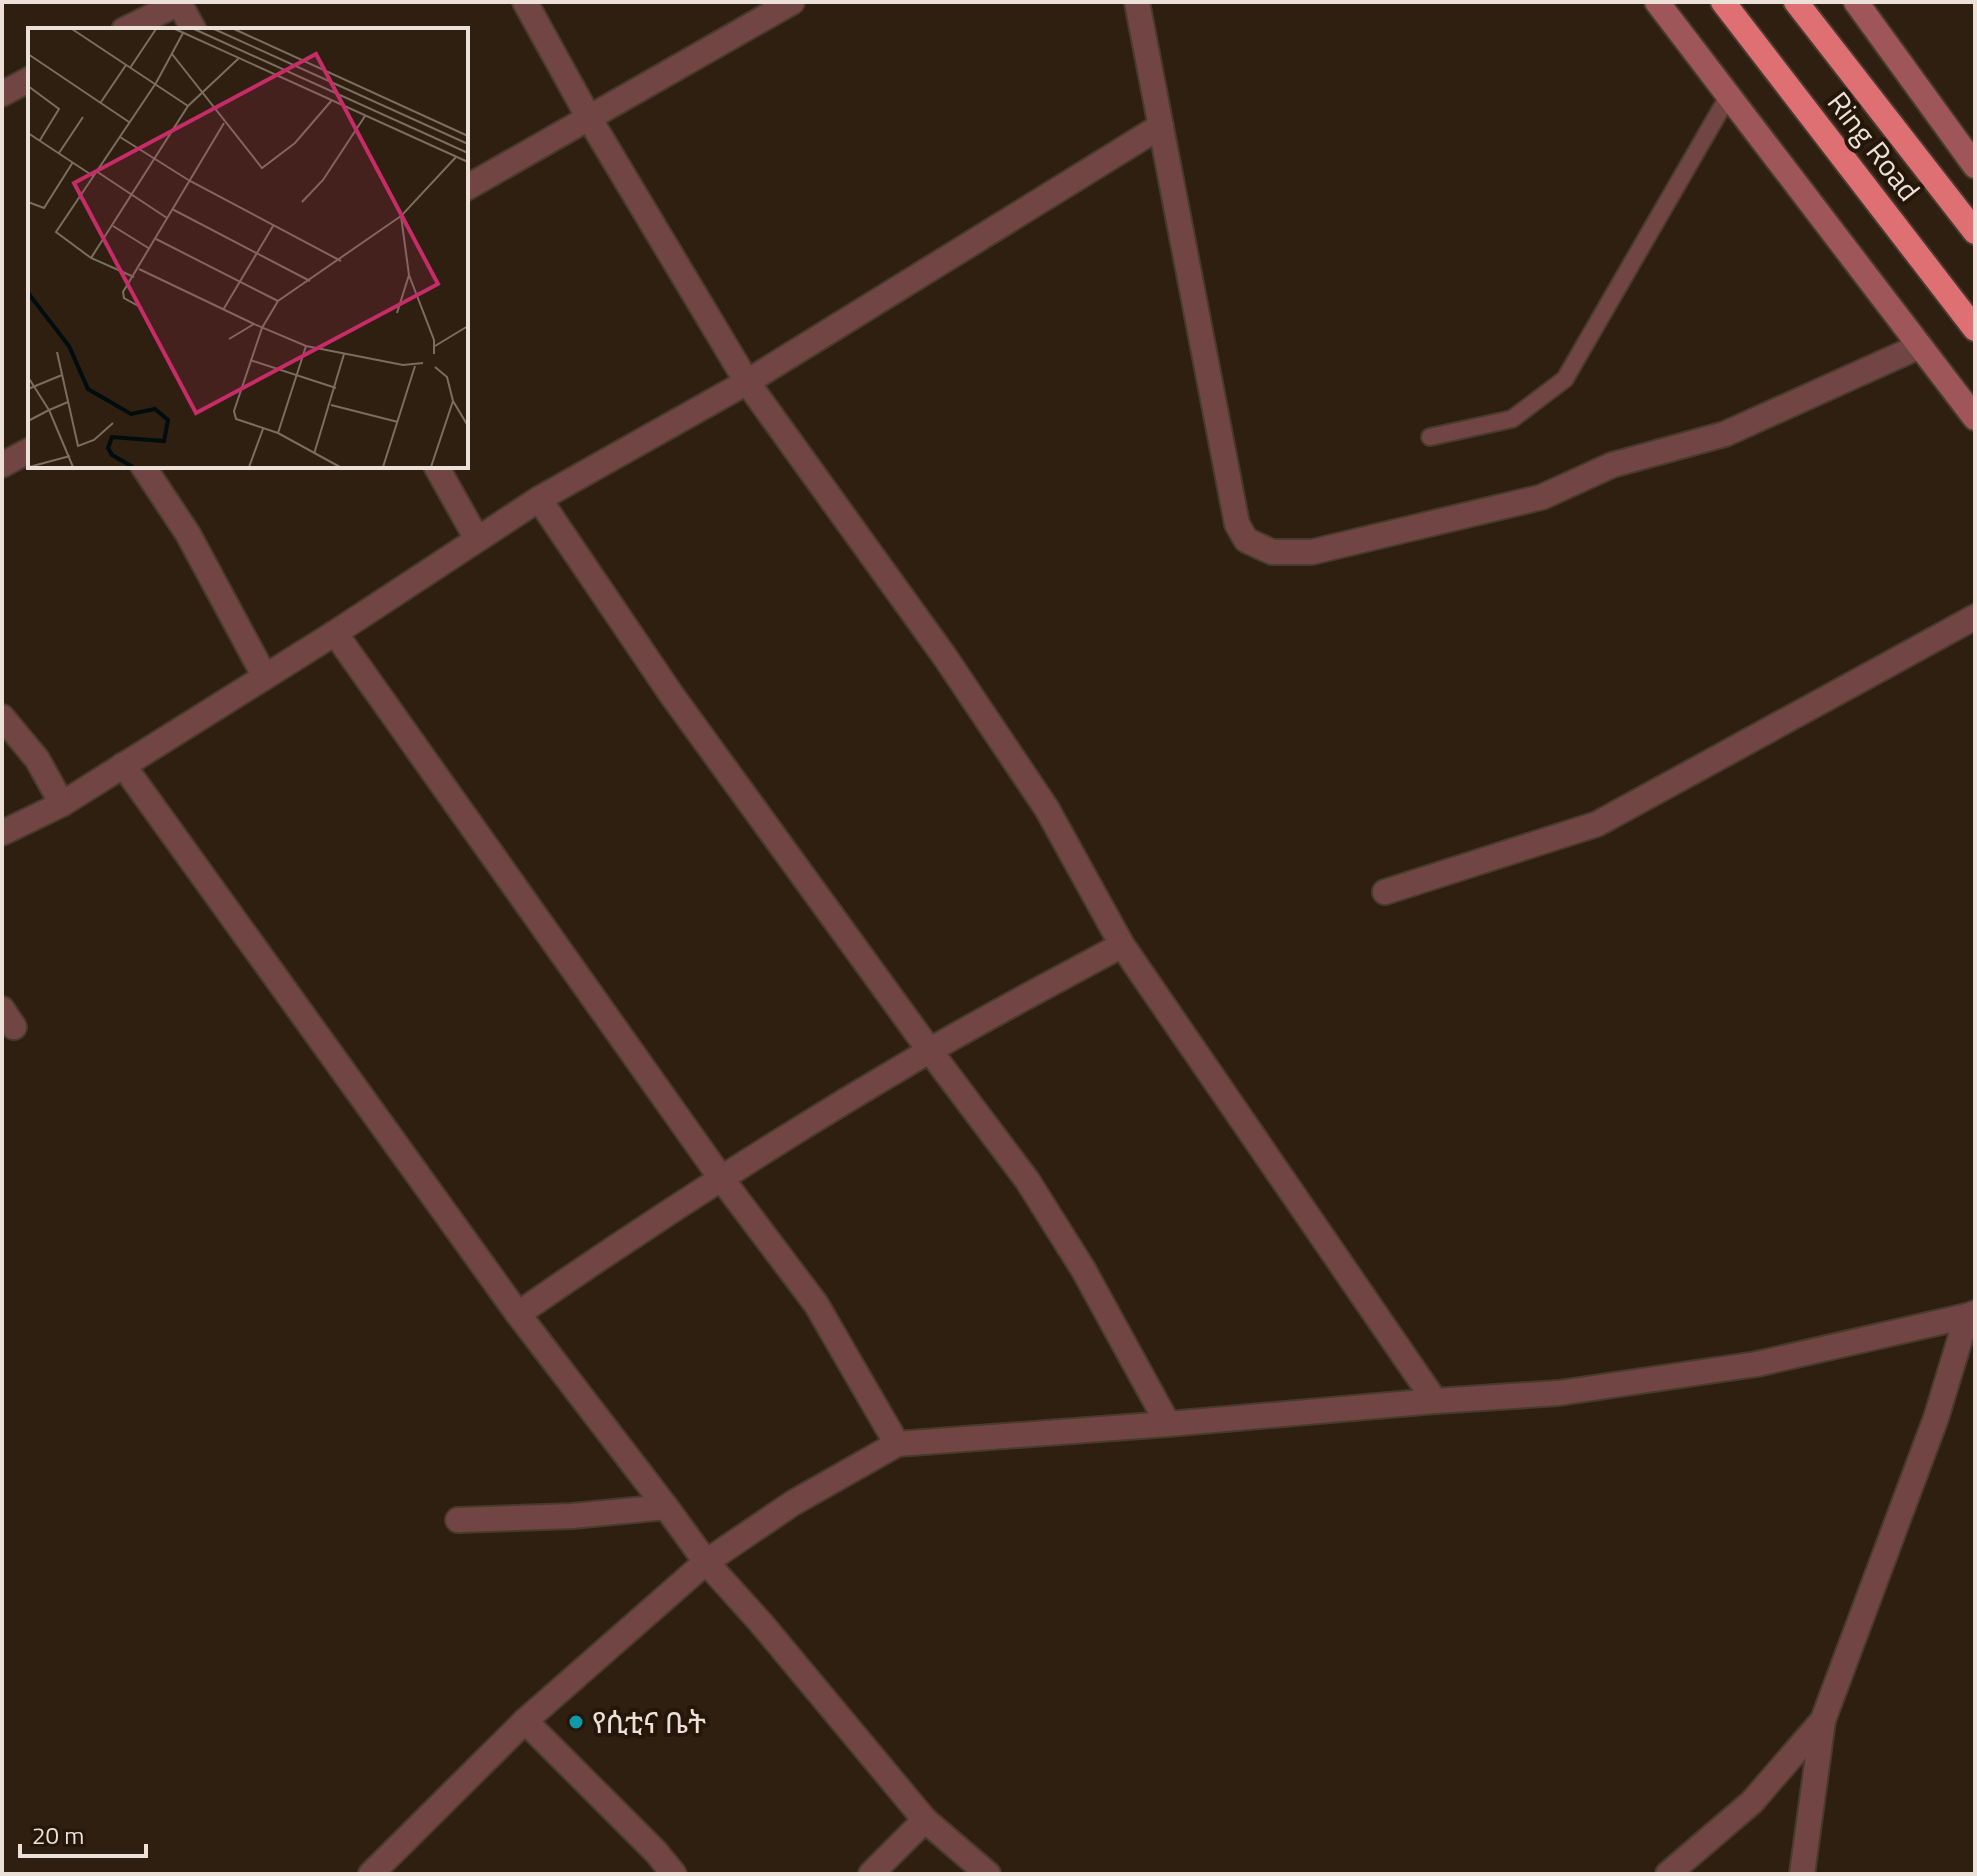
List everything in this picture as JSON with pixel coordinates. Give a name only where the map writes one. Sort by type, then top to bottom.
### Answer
[{"type":"highway","name":"Ring Road","points":[[1723,2],[1975,329]]},
{"type":"highway","name":"Ring Road","points":[[1796,2],[1975,232]]},
{"type":"street","points":[[126,28],[141,10],[180,2],[193,28]]},
{"type":"street","points":[[525,2],[589,118],[747,382],[945,657],[1047,809],[1122,945],[1435,1401]]},
{"type":"street","points":[[468,187],[792,2]]},
{"type":"street","points":[[1137,2],[1237,524],[1246,540],[1272,552],[1312,552],[1542,497],[1612,465],[1725,434],[1920,346]]},
{"type":"street","points":[[1657,2],[1975,418]]},
{"type":"street","points":[[1856,2],[1975,166]]},
{"type":"street","points":[[2,94],[28,80]]},
{"type":"street","points":[[2,833],[62,804],[335,633],[539,499],[747,382],[1161,126]]},
{"type":"street","points":[[2,465],[28,451]]},
{"type":"street","points":[[144,468],[188,534],[265,677]]},
{"type":"street","points":[[437,468],[477,539]]},
{"type":"street","points":[[539,499],[671,694],[1027,1180],[1083,1269],[1168,1424]]},
{"type":"street","points":[[1385,892],[1597,824],[1975,617]]},
{"type":"street","points":[[335,633],[721,1178],[816,1304],[897,1444]]},
{"type":"street","points":[[2,717],[37,759],[62,804]]},
{"type":"street","points":[[123,765],[518,1314],[706,1562],[761,1623],[925,1820],[988,1874]]},
{"type":"street","points":[[518,1314],[721,1178],[930,1051],[1122,945]]},
{"type":"street","points":[[371,1874],[525,1721],[706,1562],[793,1503],[897,1444],[1559,1393],[1757,1364],[1971,1315]]},
{"type":"street","points":[[1802,1874],[1823,1720],[1936,1418],[1971,1315]]},
{"type":"street","points":[[458,1520],[572,1516],[666,1507]]},
{"type":"street","points":[[1668,1874],[1752,1802],[1823,1720]]},
{"type":"street","points":[[525,1721],[656,1852],[674,1874]]},
{"type":"street","points":[[871,1874],[925,1820]]},
{"type":"lane","points":[[1430,437],[1512,419],[1565,379],[1729,95]]},
{"type":"place","name":"የሲቲና ቤት","points":[[576,1722]]}]
